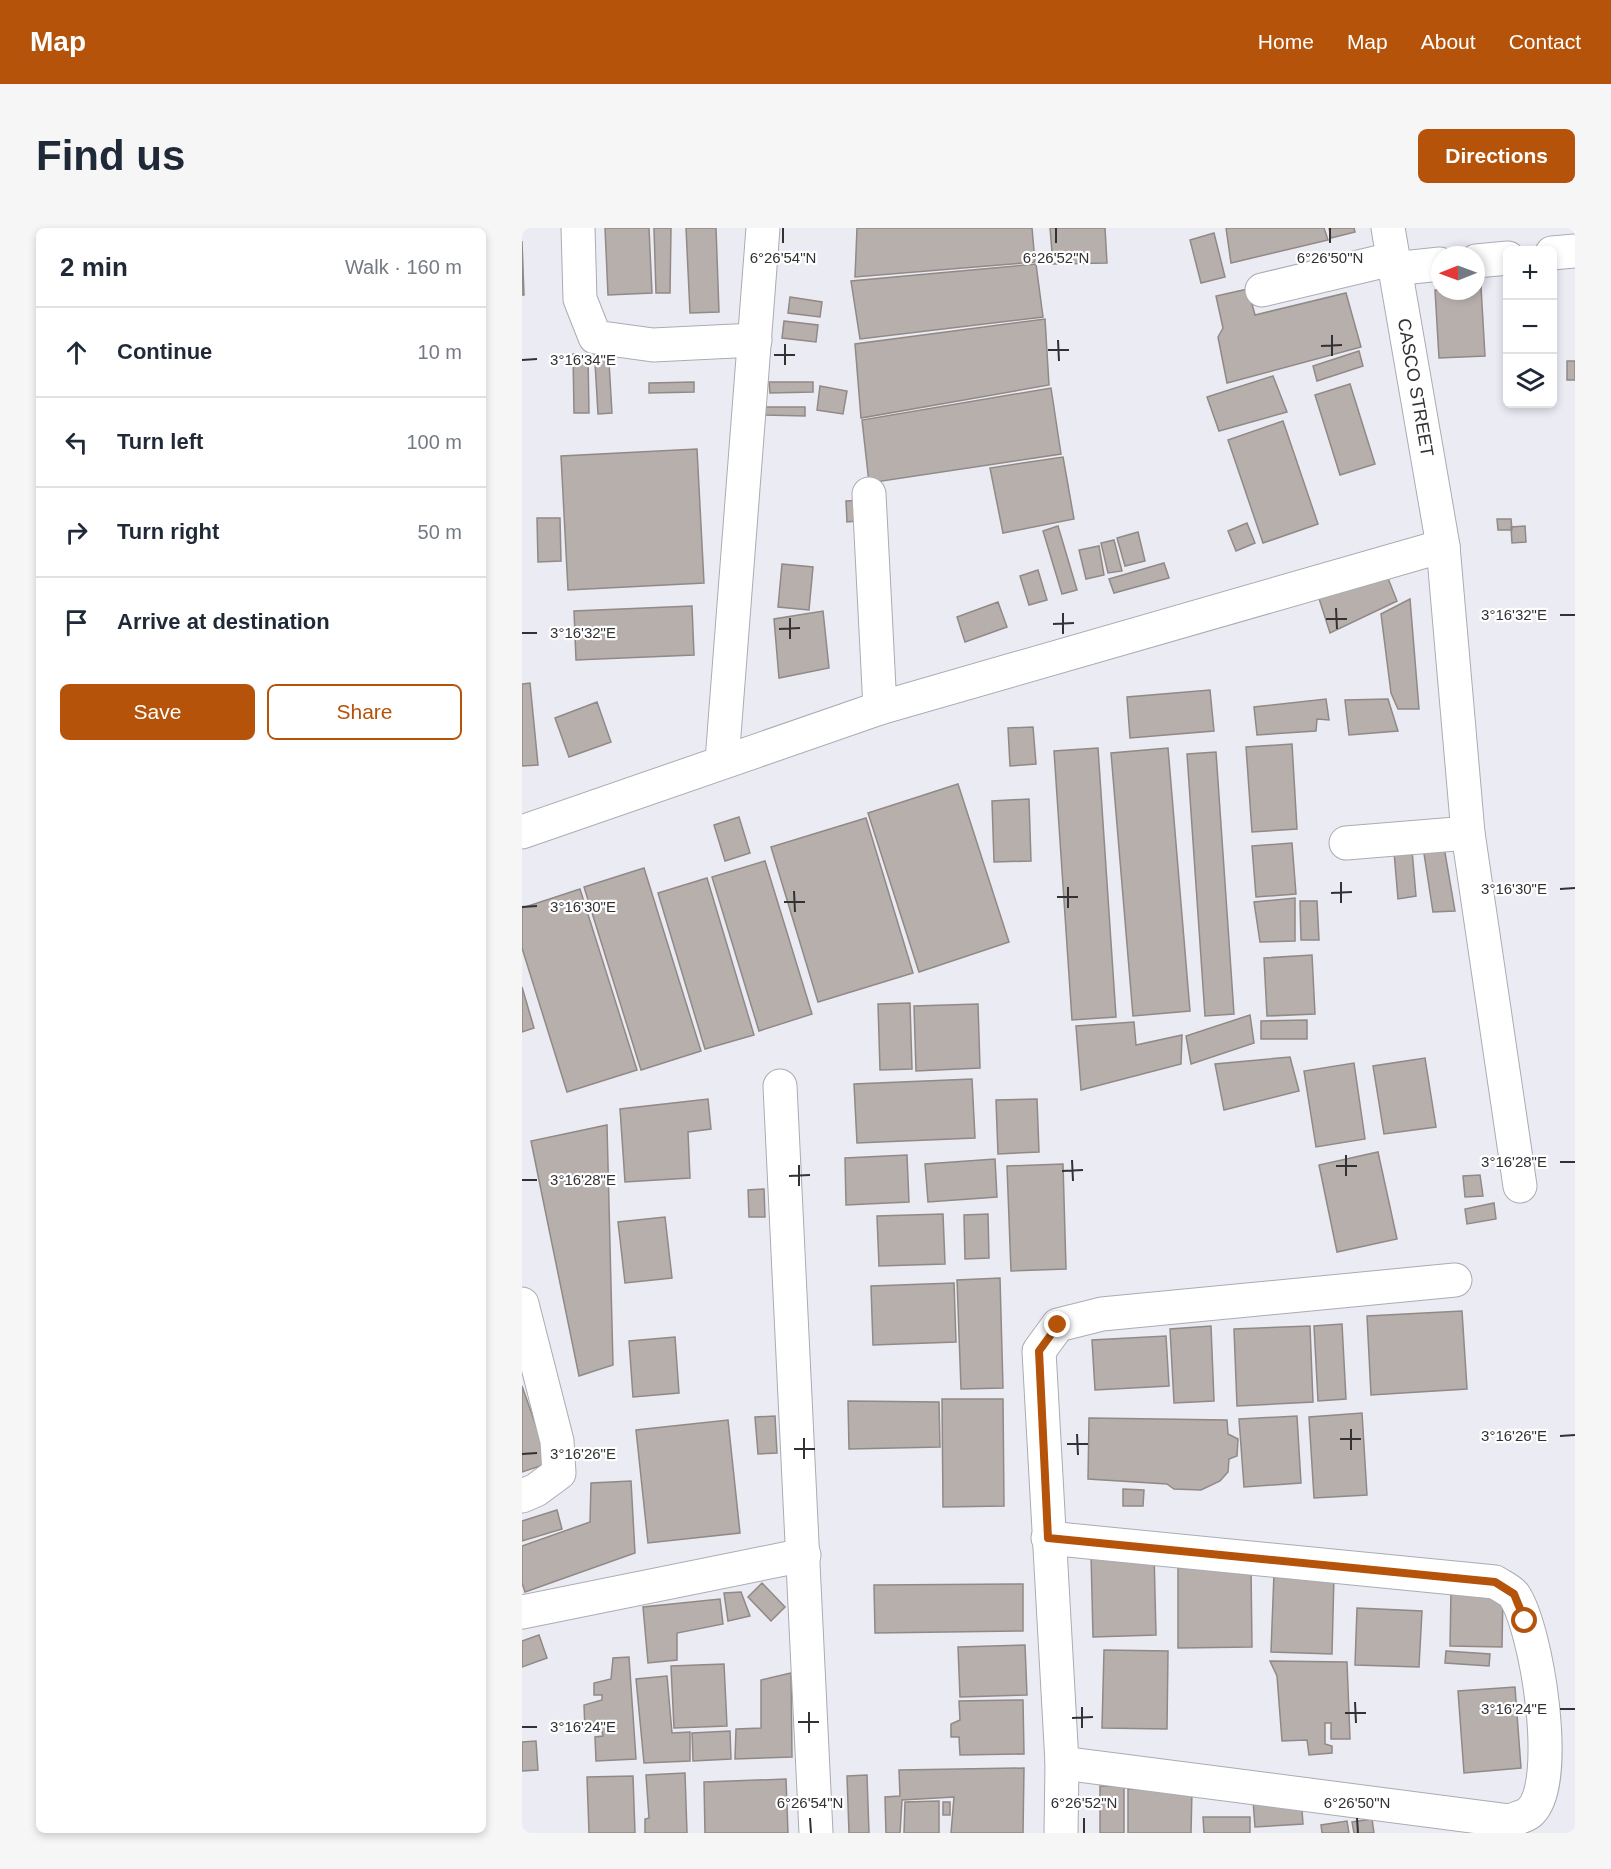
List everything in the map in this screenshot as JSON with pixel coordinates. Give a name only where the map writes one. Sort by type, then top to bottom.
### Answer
[{"type":"street","points":[[578,228],[580,299],[595,337],[652,345],[755,340]]},
{"type":"street","points":[[722,761],[763,228]]},
{"type":"street","points":[[1557,253],[1575,251]]},
{"type":"street","points":[[1262,290],[1391,252],[1431,262]]},
{"type":"street","name":"CASCO STREET","points":[[1391,252],[1443,546],[1468,834],[1520,1186]]},
{"type":"street","points":[[1485,260],[1503,258]]},
{"type":"street","points":[[869,494],[880,708]]},
{"type":"street","points":[[522,832],[880,708],[1443,546]]},
{"type":"street","points":[[1346,843],[1468,834]]},
{"type":"street","points":[[780,1086],[816,1833]]},
{"type":"street","points":[[1061,1833],[1062,1763],[1039,1351],[1058,1325],[1102,1314],[1455,1280]]},
{"type":"street","points":[[522,1304],[557,1441],[559,1473],[536,1490],[522,1496]]},
{"type":"street","points":[[1048,1538],[1495,1582],[1514,1594],[1525,1621],[1539,1669],[1545,1748],[1541,1793],[1531,1812],[1510,1821],[1062,1763]]},
{"type":"street","points":[[522,1612],[804,1555]]},
{"type":"building","points":[[605,228],[649,228],[652,293],[608,295]]},
{"type":"building","points":[[654,228],[671,228],[670,293],[656,293]]},
{"type":"building","points":[[686,228],[716,228],[719,312],[690,313]]},
{"type":"building","points":[[857,228],[1032,228],[1035,262],[855,277]]},
{"type":"building","points":[[1050,228],[1105,228],[1107,263],[1053,264]]},
{"type":"building","points":[[1226,228],[1324,228],[1328,240],[1231,263]]},
{"type":"building","points":[[1329,228],[1354,228],[1355,232],[1331,238]]},
{"type":"building","points":[[1214,233],[1225,277],[1201,283],[1190,240]]},
{"type":"building","points":[[522,241],[524,295],[522,295]]},
{"type":"building","points":[[1036,264],[1043,317],[860,339],[851,281]]},
{"type":"building","points":[[1248,289],[1255,315],[1346,293],[1361,347],[1227,383],[1218,337],[1223,328],[1216,296]]},
{"type":"building","points":[[790,297],[822,302],[820,317],[788,313]]},
{"type":"building","points":[[1436,300],[1482,300],[1485,356],[1439,358]]},
{"type":"building","points":[[1045,319],[1049,385],[861,418],[855,344]]},
{"type":"building","points":[[784,321],[818,325],[816,342],[782,338]]},
{"type":"building","points":[[608,345],[612,413],[598,414],[594,346]]},
{"type":"building","points":[[1359,351],[1363,366],[1317,381],[1313,366]]},
{"type":"building","points":[[573,354],[588,354],[589,413],[574,413]]},
{"type":"building","points":[[1567,361],[1575,361],[1575,380],[1567,380]]},
{"type":"building","points":[[1273,376],[1287,412],[1219,431],[1207,397]]},
{"type":"building","points":[[694,382],[694,392],[649,393],[649,383]]},
{"type":"building","points":[[769,382],[813,382],[813,392],[770,393]]},
{"type":"building","points":[[1350,384],[1375,464],[1340,475],[1315,395]]},
{"type":"building","points":[[820,386],[847,391],[843,414],[817,410]]},
{"type":"building","points":[[1051,388],[1061,454],[869,483],[862,420]]},
{"type":"building","points":[[763,407],[805,407],[805,416],[764,415]]},
{"type":"building","points":[[1283,421],[1318,524],[1263,543],[1228,440]]},
{"type":"building","points":[[697,449],[704,583],[568,590],[561,456]]},
{"type":"building","points":[[1063,457],[1074,519],[1003,533],[990,468]]},
{"type":"building","points":[[866,500],[867,520],[847,522],[846,501]]},
{"type":"building","points":[[537,518],[560,518],[561,561],[538,562]]},
{"type":"building","points":[[1497,519],[1511,519],[1512,530],[1498,530]]},
{"type":"building","points":[[1247,523],[1255,543],[1236,551],[1228,531]]},
{"type":"building","points":[[1058,526],[1077,590],[1062,594],[1043,531]]},
{"type":"building","points":[[1525,526],[1526,542],[1512,543],[1511,527]]},
{"type":"building","points":[[1138,532],[1145,561],[1125,566],[1117,538]]},
{"type":"building","points":[[1114,540],[1122,571],[1108,573],[1101,543]]},
{"type":"building","points":[[1099,546],[1104,575],[1086,579],[1079,550]]},
{"type":"building","points":[[1164,563],[1169,578],[1114,593],[1109,579]]},
{"type":"building","points":[[782,564],[813,567],[809,610],[778,607]]},
{"type":"building","points":[[1384,568],[1397,601],[1330,633],[1316,589]]},
{"type":"building","points":[[1038,570],[1047,600],[1029,605],[1020,576]]},
{"type":"building","points":[[1410,599],[1419,709],[1398,709],[1391,693],[1381,614]]},
{"type":"building","points":[[998,602],[1007,627],[965,642],[957,617]]},
{"type":"building","points":[[692,606],[694,655],[576,660],[574,611]]},
{"type":"building","points":[[823,611],[829,668],[779,678],[774,619]]},
{"type":"building","points":[[530,683],[538,765],[522,766],[522,684]]},
{"type":"building","points":[[1210,690],[1214,731],[1130,738],[1127,697]]},
{"type":"building","points":[[1326,699],[1329,720],[1317,719],[1316,731],[1257,735],[1254,707]]},
{"type":"building","points":[[1388,699],[1398,731],[1349,735],[1345,700]]},
{"type":"building","points":[[597,702],[611,742],[569,757],[555,718]]},
{"type":"building","points":[[1033,727],[1036,764],[1010,766],[1008,728]]},
{"type":"building","points":[[1292,744],[1297,829],[1252,832],[1246,747]]},
{"type":"building","points":[[1098,748],[1116,1017],[1072,1020],[1054,751]]},
{"type":"building","points":[[1168,748],[1190,1011],[1133,1016],[1111,753]]},
{"type":"building","points":[[1216,752],[1234,1014],[1205,1016],[1187,754]]},
{"type":"building","points":[[958,784],[1009,942],[919,972],[868,813]]},
{"type":"building","points":[[1029,799],[1031,861],[994,862],[992,801]]},
{"type":"building","points":[[739,817],[750,853],[725,861],[714,825]]},
{"type":"building","points":[[866,818],[913,973],[818,1002],[771,847]]},
{"type":"building","points":[[1292,843],[1296,894],[1256,897],[1252,846]]},
{"type":"building","points":[[1423,847],[1444,847],[1455,911],[1433,912]]},
{"type":"building","points":[[1412,850],[1416,896],[1398,899],[1394,852]]},
{"type":"building","points":[[765,861],[812,1014],[759,1031],[712,877]]},
{"type":"building","points":[[644,868],[701,1051],[641,1070],[584,887]]},
{"type":"building","points":[[707,878],[754,1035],[705,1049],[658,893]]},
{"type":"building","points":[[580,889],[637,1070],[567,1092],[522,948],[522,908]]},
{"type":"building","points":[[1295,898],[1295,941],[1260,942],[1254,902]]},
{"type":"building","points":[[1300,901],[1317,901],[1319,940],[1301,940]]},
{"type":"building","points":[[1312,955],[1315,1014],[1267,1016],[1264,958]]},
{"type":"building","points":[[522,987],[534,1028],[522,1032]]},
{"type":"building","points":[[910,1003],[912,1069],[880,1070],[878,1004]]},
{"type":"building","points":[[978,1004],[980,1068],[916,1071],[914,1006]]},
{"type":"building","points":[[1250,1015],[1254,1043],[1191,1064],[1186,1036]]},
{"type":"building","points":[[1307,1020],[1307,1039],[1261,1039],[1261,1021]]},
{"type":"building","points":[[1134,1022],[1136,1045],[1182,1035],[1181,1064],[1081,1090],[1076,1026]]},
{"type":"building","points":[[1290,1057],[1299,1091],[1224,1110],[1215,1064]]},
{"type":"building","points":[[1425,1058],[1436,1127],[1384,1134],[1373,1066]]},
{"type":"building","points":[[1354,1063],[1365,1139],[1316,1147],[1304,1071]]},
{"type":"building","points":[[972,1079],[975,1138],[857,1143],[854,1084]]},
{"type":"building","points":[[708,1099],[711,1129],[688,1132],[690,1178],[625,1182],[620,1109]]},
{"type":"building","points":[[1037,1099],[1039,1152],[998,1154],[996,1100]]},
{"type":"building","points":[[607,1125],[613,1365],[579,1376],[531,1141]]},
{"type":"building","points":[[1378,1152],[1397,1239],[1337,1252],[1319,1165]]},
{"type":"building","points":[[907,1155],[909,1202],[846,1205],[845,1158]]},
{"type":"building","points":[[995,1159],[997,1197],[928,1202],[925,1164]]},
{"type":"building","points":[[1063,1164],[1066,1269],[1011,1271],[1007,1166]]},
{"type":"building","points":[[1480,1175],[1483,1196],[1465,1197],[1463,1176]]},
{"type":"building","points":[[764,1189],[765,1217],[749,1217],[748,1190]]},
{"type":"building","points":[[1494,1203],[1496,1219],[1467,1224],[1465,1209]]},
{"type":"building","points":[[943,1214],[945,1264],[879,1266],[877,1216]]},
{"type":"building","points":[[988,1214],[989,1258],[965,1259],[964,1215]]},
{"type":"building","points":[[665,1217],[672,1278],[625,1283],[618,1222]]},
{"type":"building","points":[[1000,1278],[1003,1388],[961,1389],[957,1280]]},
{"type":"building","points":[[954,1283],[956,1342],[873,1345],[871,1286]]},
{"type":"building","points":[[1462,1311],[1467,1389],[1371,1395],[1367,1316]]},
{"type":"building","points":[[1342,1324],[1346,1399],[1318,1401],[1314,1326]]},
{"type":"building","points":[[1211,1326],[1214,1401],[1174,1403],[1170,1329]]},
{"type":"building","points":[[1310,1326],[1313,1402],[1237,1406],[1234,1329]]},
{"type":"building","points":[[1166,1336],[1169,1386],[1095,1390],[1092,1340]]},
{"type":"building","points":[[675,1337],[679,1393],[633,1397],[629,1341]]},
{"type":"building","points":[[522,1386],[549,1463],[522,1472]]},
{"type":"building","points":[[942,1399],[1003,1399],[1004,1506],[943,1507]]},
{"type":"building","points":[[848,1401],[939,1402],[940,1447],[849,1449]]},
{"type":"building","points":[[1362,1413],[1367,1495],[1314,1498],[1309,1417]]},
{"type":"building","points":[[775,1416],[777,1453],[758,1454],[755,1417]]},
{"type":"building","points":[[1297,1416],[1301,1483],[1244,1487],[1239,1419]]},
{"type":"building","points":[[1089,1418],[1227,1420],[1228,1434],[1238,1439],[1237,1456],[1229,1459],[1228,1472],[1220,1481],[1201,1490],[1174,1489],[1167,1484],[1088,1479]]},
{"type":"building","points":[[728,1420],[740,1533],[648,1543],[636,1430]]},
{"type":"building","points":[[631,1481],[635,1553],[525,1592],[522,1583],[522,1546],[590,1522],[591,1483]]},
{"type":"building","points":[[1123,1489],[1144,1490],[1143,1506],[1123,1506]]},
{"type":"building","points":[[557,1510],[562,1529],[522,1541],[522,1521]]},
{"type":"building","points":[[1154,1552],[1156,1635],[1093,1637],[1091,1554]]},
{"type":"building","points":[[1178,1568],[1251,1568],[1252,1647],[1178,1648]]},
{"type":"building","points":[[1274,1573],[1334,1575],[1332,1654],[1271,1652]]},
{"type":"building","points":[[762,1583],[785,1607],[771,1621],[748,1597]]},
{"type":"building","points":[[1023,1584],[1023,1631],[875,1633],[874,1585]]},
{"type":"building","points":[[1451,1591],[1503,1592],[1502,1647],[1450,1646]]},
{"type":"building","points":[[741,1592],[750,1616],[728,1621],[724,1593]]},
{"type":"building","points":[[720,1599],[723,1624],[677,1633],[677,1660],[648,1663],[643,1607]]},
{"type":"building","points":[[1357,1608],[1422,1611],[1419,1667],[1355,1665]]},
{"type":"building","points":[[539,1635],[547,1658],[522,1667],[522,1641]]},
{"type":"building","points":[[1025,1645],[1027,1695],[960,1697],[958,1647]]},
{"type":"building","points":[[1104,1650],[1168,1651],[1167,1729],[1102,1728]]},
{"type":"building","points":[[1446,1651],[1490,1654],[1489,1666],[1445,1663]]},
{"type":"building","points":[[629,1657],[636,1759],[596,1761],[595,1737],[603,1736],[602,1731],[585,1731],[584,1705],[602,1700],[602,1695],[594,1695],[594,1683],[611,1679],[613,1658]]},
{"type":"building","points":[[1270,1661],[1347,1662],[1350,1739],[1331,1739],[1331,1723],[1325,1723],[1325,1744],[1332,1746],[1332,1753],[1309,1755],[1307,1740],[1282,1741],[1277,1676]]},
{"type":"building","points":[[724,1664],[727,1726],[674,1728],[671,1666]]},
{"type":"building","points":[[791,1673],[792,1757],[735,1759],[736,1729],[761,1728],[761,1680]]},
{"type":"building","points":[[667,1676],[672,1733],[690,1732],[690,1761],[644,1763],[636,1679]]},
{"type":"building","points":[[1515,1687],[1521,1768],[1464,1773],[1458,1691]]},
{"type":"building","points":[[1023,1700],[1024,1754],[960,1755],[959,1737],[951,1737],[951,1724],[960,1720],[959,1701]]},
{"type":"building","points":[[730,1731],[731,1759],[693,1761],[692,1733]]},
{"type":"building","points":[[536,1741],[538,1770],[522,1771],[522,1742]]},
{"type":"building","points":[[1024,1768],[1023,1833],[951,1833],[954,1797],[902,1800],[900,1833],[886,1833],[885,1797],[900,1796],[899,1770]]},
{"type":"building","points":[[685,1773],[687,1833],[645,1833],[645,1819],[649,1818],[646,1775]]},
{"type":"building","points":[[867,1775],[869,1833],[849,1833],[847,1776]]},
{"type":"building","points":[[633,1776],[635,1833],[589,1833],[587,1777]]},
{"type":"building","points":[[786,1779],[788,1833],[705,1833],[704,1782]]},
{"type":"building","points":[[1100,1786],[1124,1786],[1124,1833],[1100,1833]]},
{"type":"building","points":[[1128,1789],[1192,1790],[1191,1833],[1128,1833]]},
{"type":"building","points":[[1301,1797],[1303,1824],[1255,1827],[1253,1800]]},
{"type":"building","points":[[939,1801],[939,1833],[904,1833],[905,1802]]},
{"type":"building","points":[[943,1802],[950,1802],[950,1815],[943,1815]]},
{"type":"building","points":[[1203,1817],[1250,1817],[1250,1833],[1204,1833]]},
{"type":"building","points":[[1372,1819],[1374,1833],[1354,1833],[1352,1822]]},
{"type":"building","points":[[1347,1821],[1349,1833],[1322,1833],[1321,1825]]},
{"type":"route","points":[[1058,1325],[1039,1351],[1048,1538],[1495,1582],[1514,1594],[1525,1621]]}]
